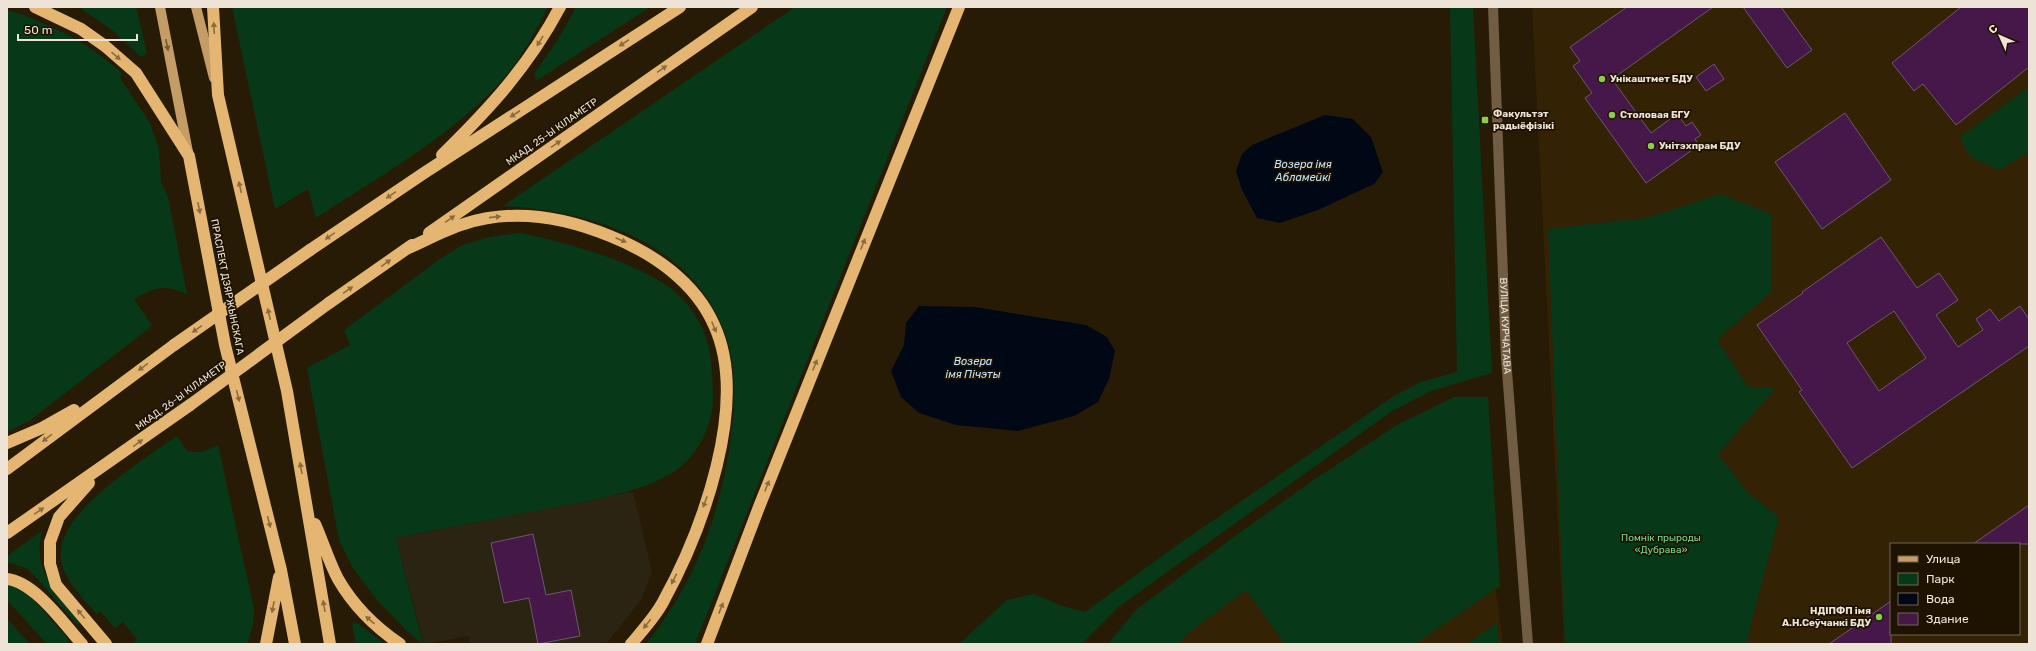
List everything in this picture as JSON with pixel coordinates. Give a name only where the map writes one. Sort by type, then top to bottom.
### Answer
[{"type":"highway","points":[[35,7],[81,29],[105,46],[136,73],[189,156]]},
{"type":"highway","points":[[213,7],[218,95],[287,391],[308,507],[330,644]]},
{"type":"highway","points":[[424,173],[488,110],[520,71],[550,26],[560,7]]},
{"type":"highway","points":[[7,468],[174,344],[310,250],[424,173],[680,7]]},
{"type":"highway","name":"МКАД, 25-Ы КІЛАМЕТР","points":[[367,277],[752,7]]},
{"type":"highway","points":[[707,644],[765,492],[959,7]]},
{"type":"highway","name":"ПРАСПЕКТ ДЗЯРЖЫНСКАГА","points":[[189,156],[225,344],[281,570],[295,644]]},
{"type":"highway","points":[[406,249],[462,224],[482,218],[526,215],[579,224],[634,246],[653,257],[675,274],[694,294],[714,325],[725,367],[727,394],[726,419],[711,486],[686,555],[662,604],[631,644]]},
{"type":"highway","name":"МКАД, 26-Ы КІЛАМЕТР","points":[[7,533],[106,465],[367,277]]},
{"type":"highway","points":[[7,443],[42,428],[112,390]]},
{"type":"highway","points":[[104,643],[56,585],[50,564],[50,542],[59,517],[106,465]]},
{"type":"highway","points":[[308,507],[338,578],[350,597],[363,614],[400,644]]},
{"type":"highway","points":[[266,644],[281,570]]},
{"type":"highway","points":[[7,579],[26,586],[42,599],[82,644]]},
{"type":"main road","name":"ПРАСПЕКТ ДЗЯРЖЫНСКАГА","points":[[160,7],[189,156]]},
{"type":"main road","points":[[196,7],[218,95]]},
{"type":"street","name":"ВУЛІЦА КУРЧАТАВА","points":[[1493,7],[1506,358],[1528,644]]},
{"type":"shaded area","points":[[1532,7],[2029,7],[2029,644],[1564,644]]},
{"type":"shaded area","points":[[633,492],[652,572],[641,600],[606,644],[470,644],[468,636],[424,644],[396,538]]},
{"type":"shaded area","points":[[1247,567],[1302,644],[1164,644]]},
{"type":"shaded area","points":[[1494,578],[1503,644],[1398,644]]},
{"type":"green space","points":[[79,7],[136,7],[147,53],[141,57],[112,30]]},
{"type":"green space","points":[[232,7],[548,7],[516,62],[503,79],[483,100],[438,137],[414,154],[316,218],[308,189],[275,209]]},
{"type":"green space","points":[[576,7],[650,7],[536,81],[534,74],[559,38]]},
{"type":"green space","points":[[795,7],[947,7],[695,644],[646,644],[674,605],[696,563],[720,495],[728,457],[734,409],[734,377],[729,346],[715,311],[695,282],[670,259],[641,240],[608,226],[574,216],[539,209],[503,206]]},
{"type":"green space","points":[[1450,7],[1473,7],[1492,373],[1431,391],[1392,411],[1117,608],[1082,644],[959,644],[1007,600],[1034,594],[1062,606],[1085,612],[1176,546],[1394,396],[1421,382],[1457,372]]},
{"type":"green space","points":[[7,11],[30,17],[75,39],[103,57],[122,73],[120,78],[150,123],[159,149],[161,182],[168,197],[187,294],[171,289],[159,288],[134,299],[152,326],[29,421],[7,432]]},
{"type":"green space","points":[[2029,87],[2029,152],[1999,170],[1970,157],[1960,137]]},
{"type":"green space","name":"Помнік прыроды «Дубрава»","points":[[1721,194],[1771,214],[1771,292],[1717,340],[1748,387],[1776,388],[1718,454],[1747,492],[1779,517],[1746,644],[1565,644],[1548,229],[1646,218]]},
{"type":"green space","points":[[520,233],[600,254],[641,271],[674,291],[687,304],[698,319],[706,338],[711,362],[713,406],[711,417],[702,439],[689,459],[672,473],[643,486],[598,499],[396,538],[423,644],[407,631],[378,601],[354,570],[339,540],[307,368],[350,345],[344,330],[440,259],[462,245],[490,237]]},
{"type":"green space","points":[[1454,397],[1488,397],[1500,586],[1415,644],[1285,644],[1246,590],[1187,634],[1179,644],[1108,644],[1137,609],[1312,481],[1397,425]]},
{"type":"green space","points":[[177,436],[188,452],[202,452],[218,445],[254,609],[253,625],[247,644],[133,644],[137,639],[123,622],[115,628],[100,611],[97,614],[74,588],[63,566],[61,558],[63,541],[72,523],[105,489],[145,458]]},
{"type":"green space","points":[[42,531],[40,558],[43,570],[55,592],[80,622],[77,625],[36,577],[26,568],[7,562],[7,556]]},
{"type":"green space","points":[[7,582],[24,589],[66,636],[69,644],[47,644],[7,600]]},
{"type":"green space","points":[[7,619],[30,644],[7,644]]},
{"type":"green space","points":[[356,622],[385,644],[356,644],[352,624]]},
{"type":"green space","points":[[1497,623],[1499,644],[1467,644]]},
{"type":"water","name":"Возера імя Абламейкі","points":[[1325,115],[1353,119],[1371,137],[1383,172],[1374,184],[1318,210],[1280,223],[1257,218],[1242,190],[1236,171],[1242,154],[1252,145]]},
{"type":"water","name":"Возера імя Пічэты","points":[[919,306],[975,307],[1086,325],[1107,337],[1115,351],[1109,379],[1098,402],[1074,416],[1018,431],[956,425],[919,413],[901,397],[891,371],[904,345],[906,323]]},
{"type":"building","points":[[1627,7],[1713,7],[1612,79],[1651,133],[1677,114],[1686,126],[1692,122],[1701,135],[1695,139],[1699,145],[1646,183],[1585,98],[1592,93],[1573,66],[1580,61],[1570,47]]},
{"type":"building","points":[[1743,7],[1781,7],[1812,50],[1787,68]]},
{"type":"building","points":[[1961,7],[2029,7],[2029,67],[1956,125],[1923,84],[1914,91],[1892,63]]},
{"type":"building","points":[[1714,64],[1724,79],[1706,91],[1696,77]]},
{"type":"building","points":[[1845,113],[1891,180],[1822,229],[1775,162]]},
{"type":"building","points":[[1881,237],[1917,288],[1939,273],[1958,300],[1936,315],[1958,347],[1983,330],[1976,319],[1990,309],[1999,321],[2020,306],[2029,319],[2029,346],[1852,468],[1799,392],[1802,390],[1757,325],[1803,293],[1802,292]],"holes":[[[1894,311],[1926,358],[1879,391],[1847,343]]]},
{"type":"building","points":[[2029,505],[2029,544],[1974,543]]},
{"type":"building","points":[[533,534],[546,595],[571,590],[580,636],[538,644],[529,598],[504,603],[491,543]]},
{"type":"building","name":"НДІПФП імя А.Н.Сеўчанкі БДУ","points":[[1890,602],[1891,644],[1829,644]]},
{"type":"place","name":"Унікаштмет БДУ","points":[[1602,79]]},
{"type":"place","name":"Столовая БГУ","points":[[1612,115]]},
{"type":"place","name":"Факультэт радыёфізікі","points":[[1485,120]]},
{"type":"place","name":"Унітэхпрам БДУ","points":[[1651,146]]},
{"type":"place","name":"НДІПФП імя А.Н.Сеўчанкі БДУ","points":[[1879,617]]}]
